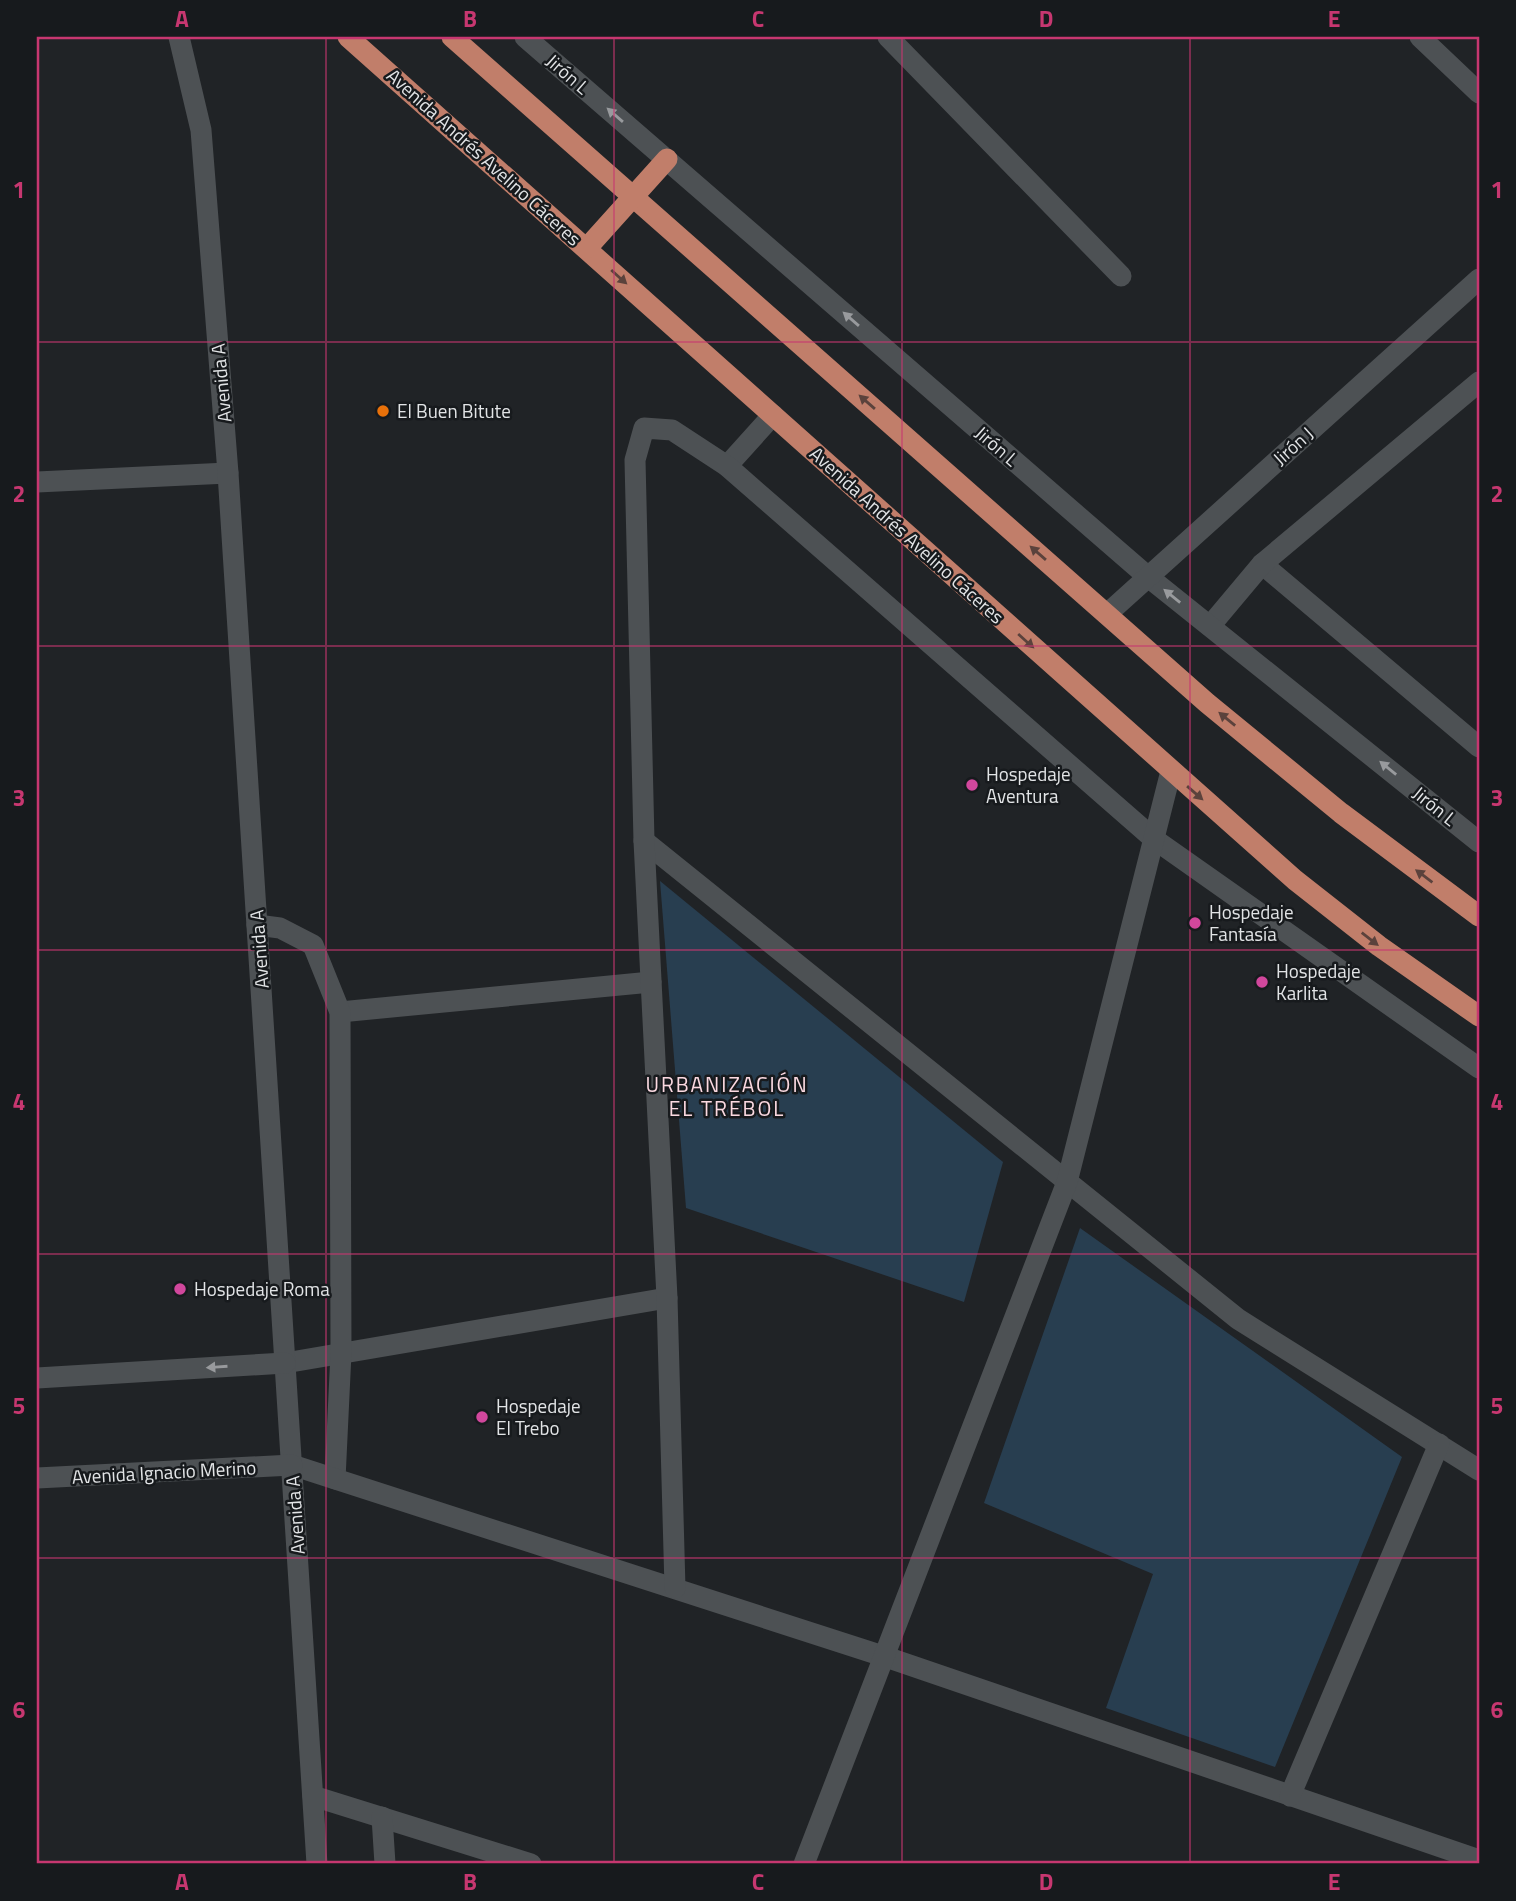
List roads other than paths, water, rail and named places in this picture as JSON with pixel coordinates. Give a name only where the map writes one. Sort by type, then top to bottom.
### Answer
[{"type":"highway","name":"Avenida Andrés Avelino Cáceres","points":[[348,37],[1295,880],[1379,946],[1479,1016]]},
{"type":"highway","points":[[452,37],[1207,703],[1340,813],[1479,916]]},
{"type":"highway","points":[[587,248],[667,159]]},
{"type":"street","name":"Avenida A","points":[[179,37],[201,130],[228,473],[317,1864]]},
{"type":"street","name":"Jirón L","points":[[525,37],[1147,576],[1479,842]]},
{"type":"street","points":[[888,37],[1121,276]]},
{"type":"street","points":[[1420,37],[1479,93]]},
{"type":"street","name":"Jirón J","points":[[1107,614],[1479,279]]},
{"type":"street","points":[[1210,626],[1262,564],[1479,382]]},
{"type":"street","points":[[727,466],[773,415]]},
{"type":"street","points":[[675,1588],[667,1297],[644,841],[635,460],[644,428],[672,430],[727,466],[1153,839],[1479,1068]]},
{"type":"street","points":[[37,482],[228,473]]},
{"type":"street","points":[[1262,564],[1479,747]]},
{"type":"street","points":[[804,1864],[1067,1182],[1171,771]]},
{"type":"street","points":[[644,841],[1238,1320],[1479,1470]]},
{"type":"street","points":[[257,925],[280,928],[313,945],[340,1012],[341,1353],[335,1479]]},
{"type":"street","points":[[340,1012],[651,982]]},
{"type":"street","points":[[37,1378],[285,1363],[667,1297]]},
{"type":"street","points":[[1290,1796],[1439,1444]]},
{"type":"street","points":[[292,1465],[886,1657],[1479,1860]]},
{"type":"street","name":"Avenida Ignacio Merino","points":[[37,1478],[292,1465]]},
{"type":"street","points":[[313,1796],[531,1864]]},
{"type":"street","points":[[382,1817],[385,1864]]},
{"type":"place","name":"El Buen Bitute","points":[[383,411]]},
{"type":"place","name":"Hospedaje Aventura","points":[[972,785]]},
{"type":"place","name":"Hospedaje Fantasía","points":[[1195,923]]},
{"type":"place","name":"Hospedaje Karlita","points":[[1262,982]]},
{"type":"place","name":"Hospedaje Roma","points":[[180,1289]]},
{"type":"place","name":"Hospedaje El Trebo","points":[[482,1417]]},
{"type":"district","name":"URBANIZACIÓN EL TRÉBOL","points":[[727,1097]]}]
